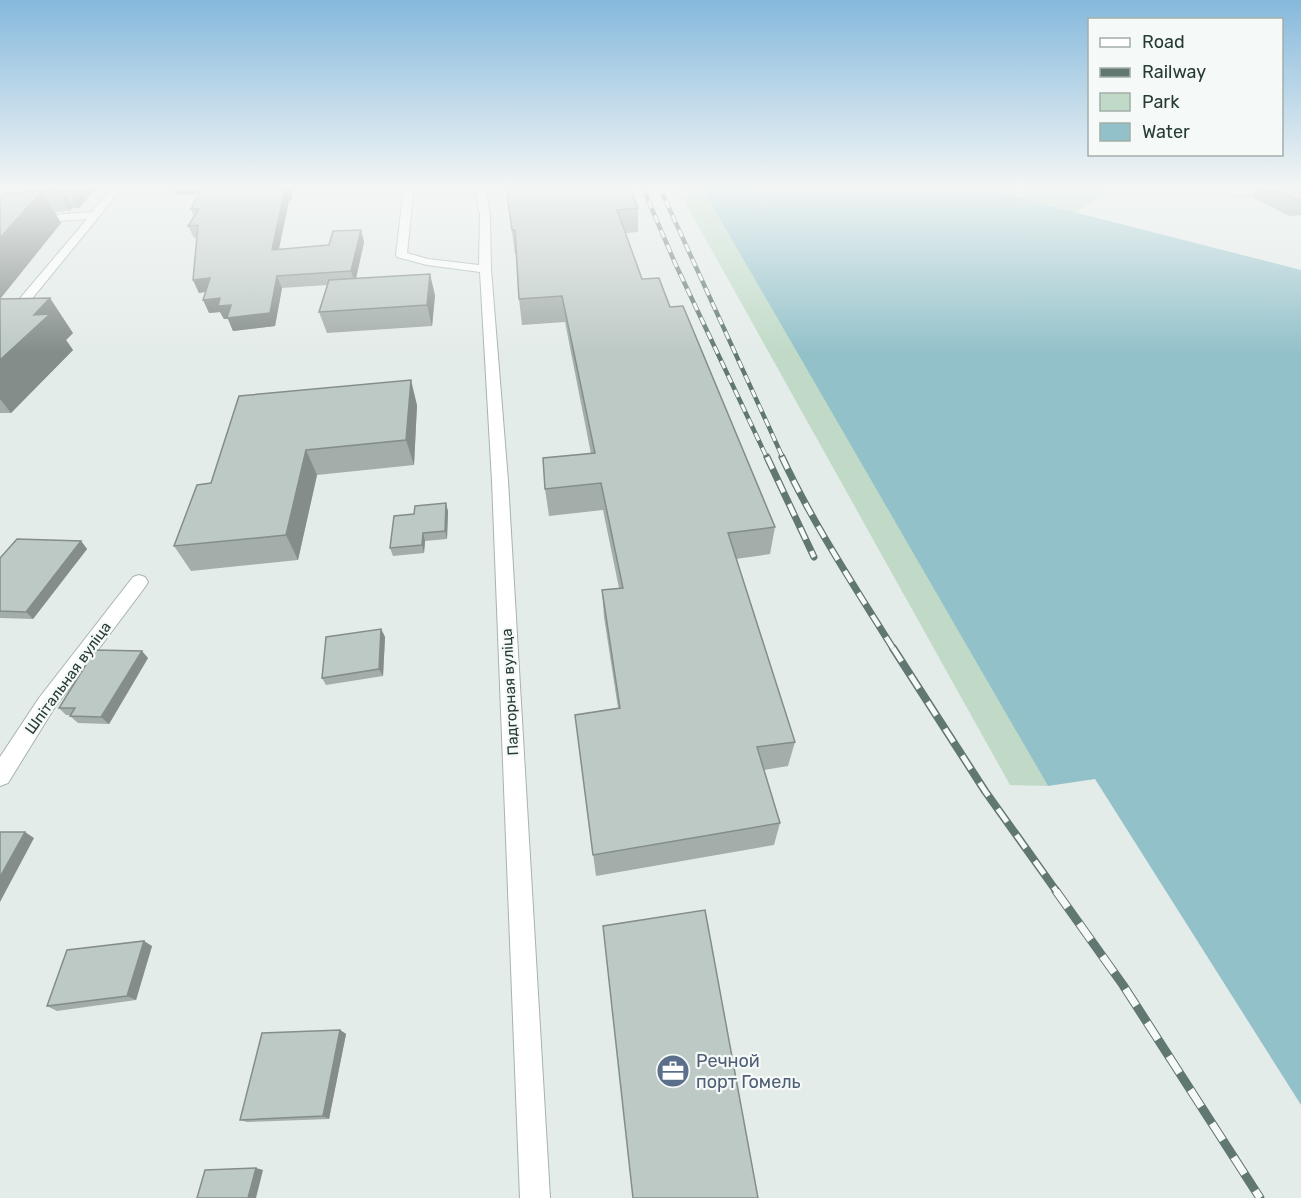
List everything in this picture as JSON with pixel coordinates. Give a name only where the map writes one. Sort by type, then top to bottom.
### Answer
[{"type":"street","points":[[0,330],[74,242]]},
{"type":"street","points":[[403,242],[401,255],[427,262],[485,269]]},
{"type":"street","name":"Падгорная вуліца","points":[[485,242],[500,482],[535,1198]]},
{"type":"street","name":"Шпітальная вуліца","points":[[0,776],[46,704],[139,582]]},
{"type":"green space","points":[[707,242],[734,242],[1048,786],[1010,785]]},
{"type":"water","points":[[733,242],[1191,242],[1301,270],[1301,1105],[1095,779],[1048,786]]},
{"type":"building","points":[[196,242],[274,242],[272,250],[329,245],[330,242],[358,242],[351,271],[277,276],[270,313],[227,318],[231,305],[218,306],[220,298],[203,300],[210,278],[193,280]]},
{"type":"building","points":[[516,242],[629,242],[642,279],[659,278],[670,307],[683,306],[775,527],[728,533],[795,742],[757,747],[780,823],[593,855],[575,715],[620,708],[602,590],[623,588],[601,483],[545,489],[543,458],[595,453],[562,296],[519,299]]},
{"type":"building","points":[[430,274],[427,305],[319,312],[329,280]]},
{"type":"building","points":[[50,298],[34,315],[50,314],[0,360],[0,299]]},
{"type":"building","points":[[411,380],[406,440],[306,450],[286,535],[174,546],[197,485],[211,483],[239,396]]},
{"type":"building","points":[[446,503],[445,531],[423,533],[422,545],[390,548],[394,516],[414,514],[415,506]]},
{"type":"building","points":[[17,539],[81,541],[26,612],[0,611],[0,558]]},
{"type":"building","points":[[381,629],[379,669],[322,678],[326,637]]},
{"type":"building","points":[[95,650],[142,651],[101,717],[70,716],[75,708],[59,708]]},
{"type":"building","points":[[0,832],[25,832],[0,877]]},
{"type":"building","name":"Речной порт Гомель","points":[[705,910],[758,1198],[633,1198],[603,926]]},
{"type":"building","points":[[144,941],[127,996],[47,1006],[67,950]]},
{"type":"building","points":[[340,1030],[323,1116],[240,1120],[262,1033]]},
{"type":"building","points":[[256,1168],[248,1198],[197,1198],[205,1170]]},
{"type":"railway","points":[[666,242],[767,458]]},
{"type":"railway","points":[[684,242],[783,458]]},
{"type":"railway","points":[[767,457],[814,557]]},
{"type":"railway","points":[[782,457],[821,531],[894,650]]},
{"type":"railway","points":[[893,648],[985,791],[1057,892]]},
{"type":"railway","points":[[1056,891],[1123,985],[1260,1198]]},
{"type":"place","name":"Речной порт Гомель","points":[[673,1071]]}]
